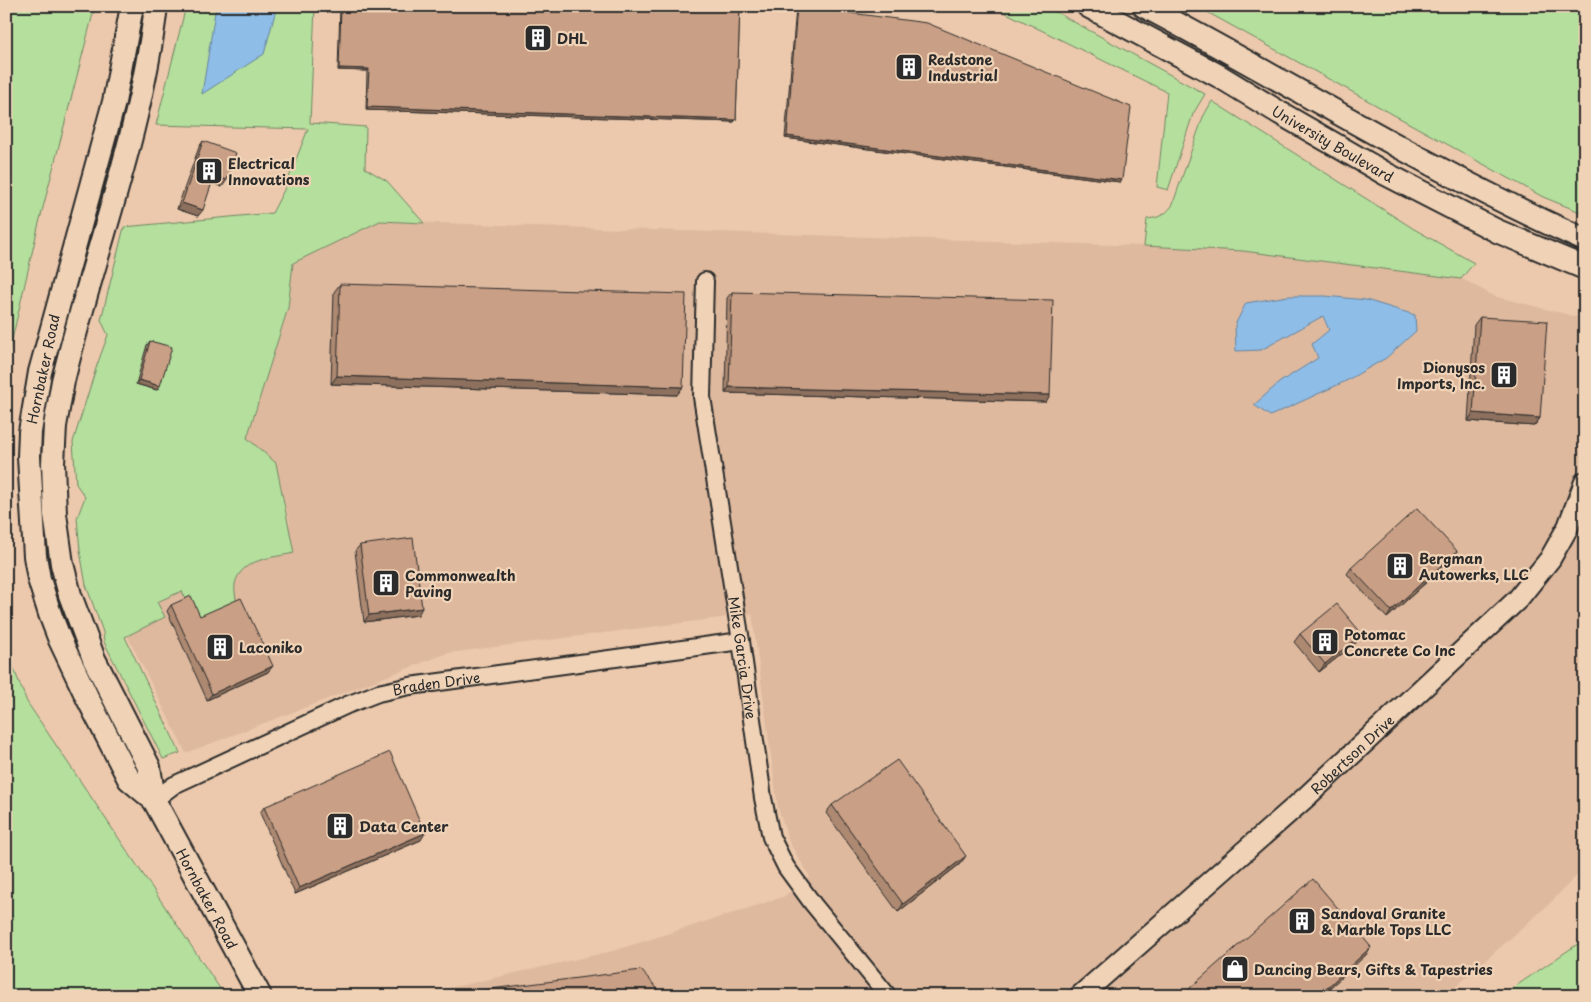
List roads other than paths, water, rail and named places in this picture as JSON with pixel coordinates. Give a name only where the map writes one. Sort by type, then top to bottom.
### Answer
[{"type":"main road","name":"Hornbaker Road","points":[[132,6],[114,102],[40,372],[32,415],[29,458],[35,556],[39,579],[50,614],[87,697],[129,779],[154,800]]},
{"type":"main road","name":"Hornbaker Road","points":[[156,6],[142,95],[63,382],[55,426],[53,463],[56,521],[62,564],[70,596],[94,659],[149,768],[154,800],[260,996]]},
{"type":"main road","name":"University Boulevard","points":[[1088,6],[1219,76],[1386,174],[1497,231],[1585,268]]},
{"type":"main road","name":"University Boulevard","points":[[1144,6],[1404,149],[1538,220],[1585,240]]},
{"type":"street","name":"Mike Garcia Drive","points":[[705,281],[702,397],[741,642],[762,798],[772,837],[786,867],[807,896],[888,996]]},
{"type":"street","name":"Robertson Drive","points":[[1080,996],[1304,799],[1518,599],[1550,559],[1568,527],[1585,482]]},
{"type":"street","name":"Braden Drive","points":[[154,800],[174,785],[347,705],[378,693],[410,686],[741,642]]},
{"type":"water","points":[[216,6],[277,6],[264,54],[202,94]]},
{"type":"water","points":[[1288,296],[1325,296],[1366,300],[1415,315],[1416,331],[1386,358],[1344,382],[1270,416],[1254,405],[1280,382],[1318,358],[1312,344],[1329,330],[1323,316],[1261,350],[1236,351],[1235,325],[1246,303]]},
{"type":"place","name":"DHL","points":[[538,38]]},
{"type":"place","name":"Redstone Industrial","points":[[909,67]]},
{"type":"place","name":"Electrical Innovations","points":[[209,171]]},
{"type":"place","name":"Dionysos Imports, Inc.","points":[[1504,375]]},
{"type":"place","name":"Bergman Autowerks, LLC","points":[[1400,566]]},
{"type":"place","name":"Commonwealth Paving","points":[[386,583]]},
{"type":"place","name":"Potomac Concrete Co Inc","points":[[1325,642]]},
{"type":"place","name":"Laconiko","points":[[220,647]]},
{"type":"place","name":"Data Center","points":[[340,826]]},
{"type":"place","name":"Sandoval Granite & Marble Tops LLC","points":[[1302,921]]},
{"type":"place","name":"Dancing Bears, Gifts & Tapestries","points":[[1235,969]]}]
